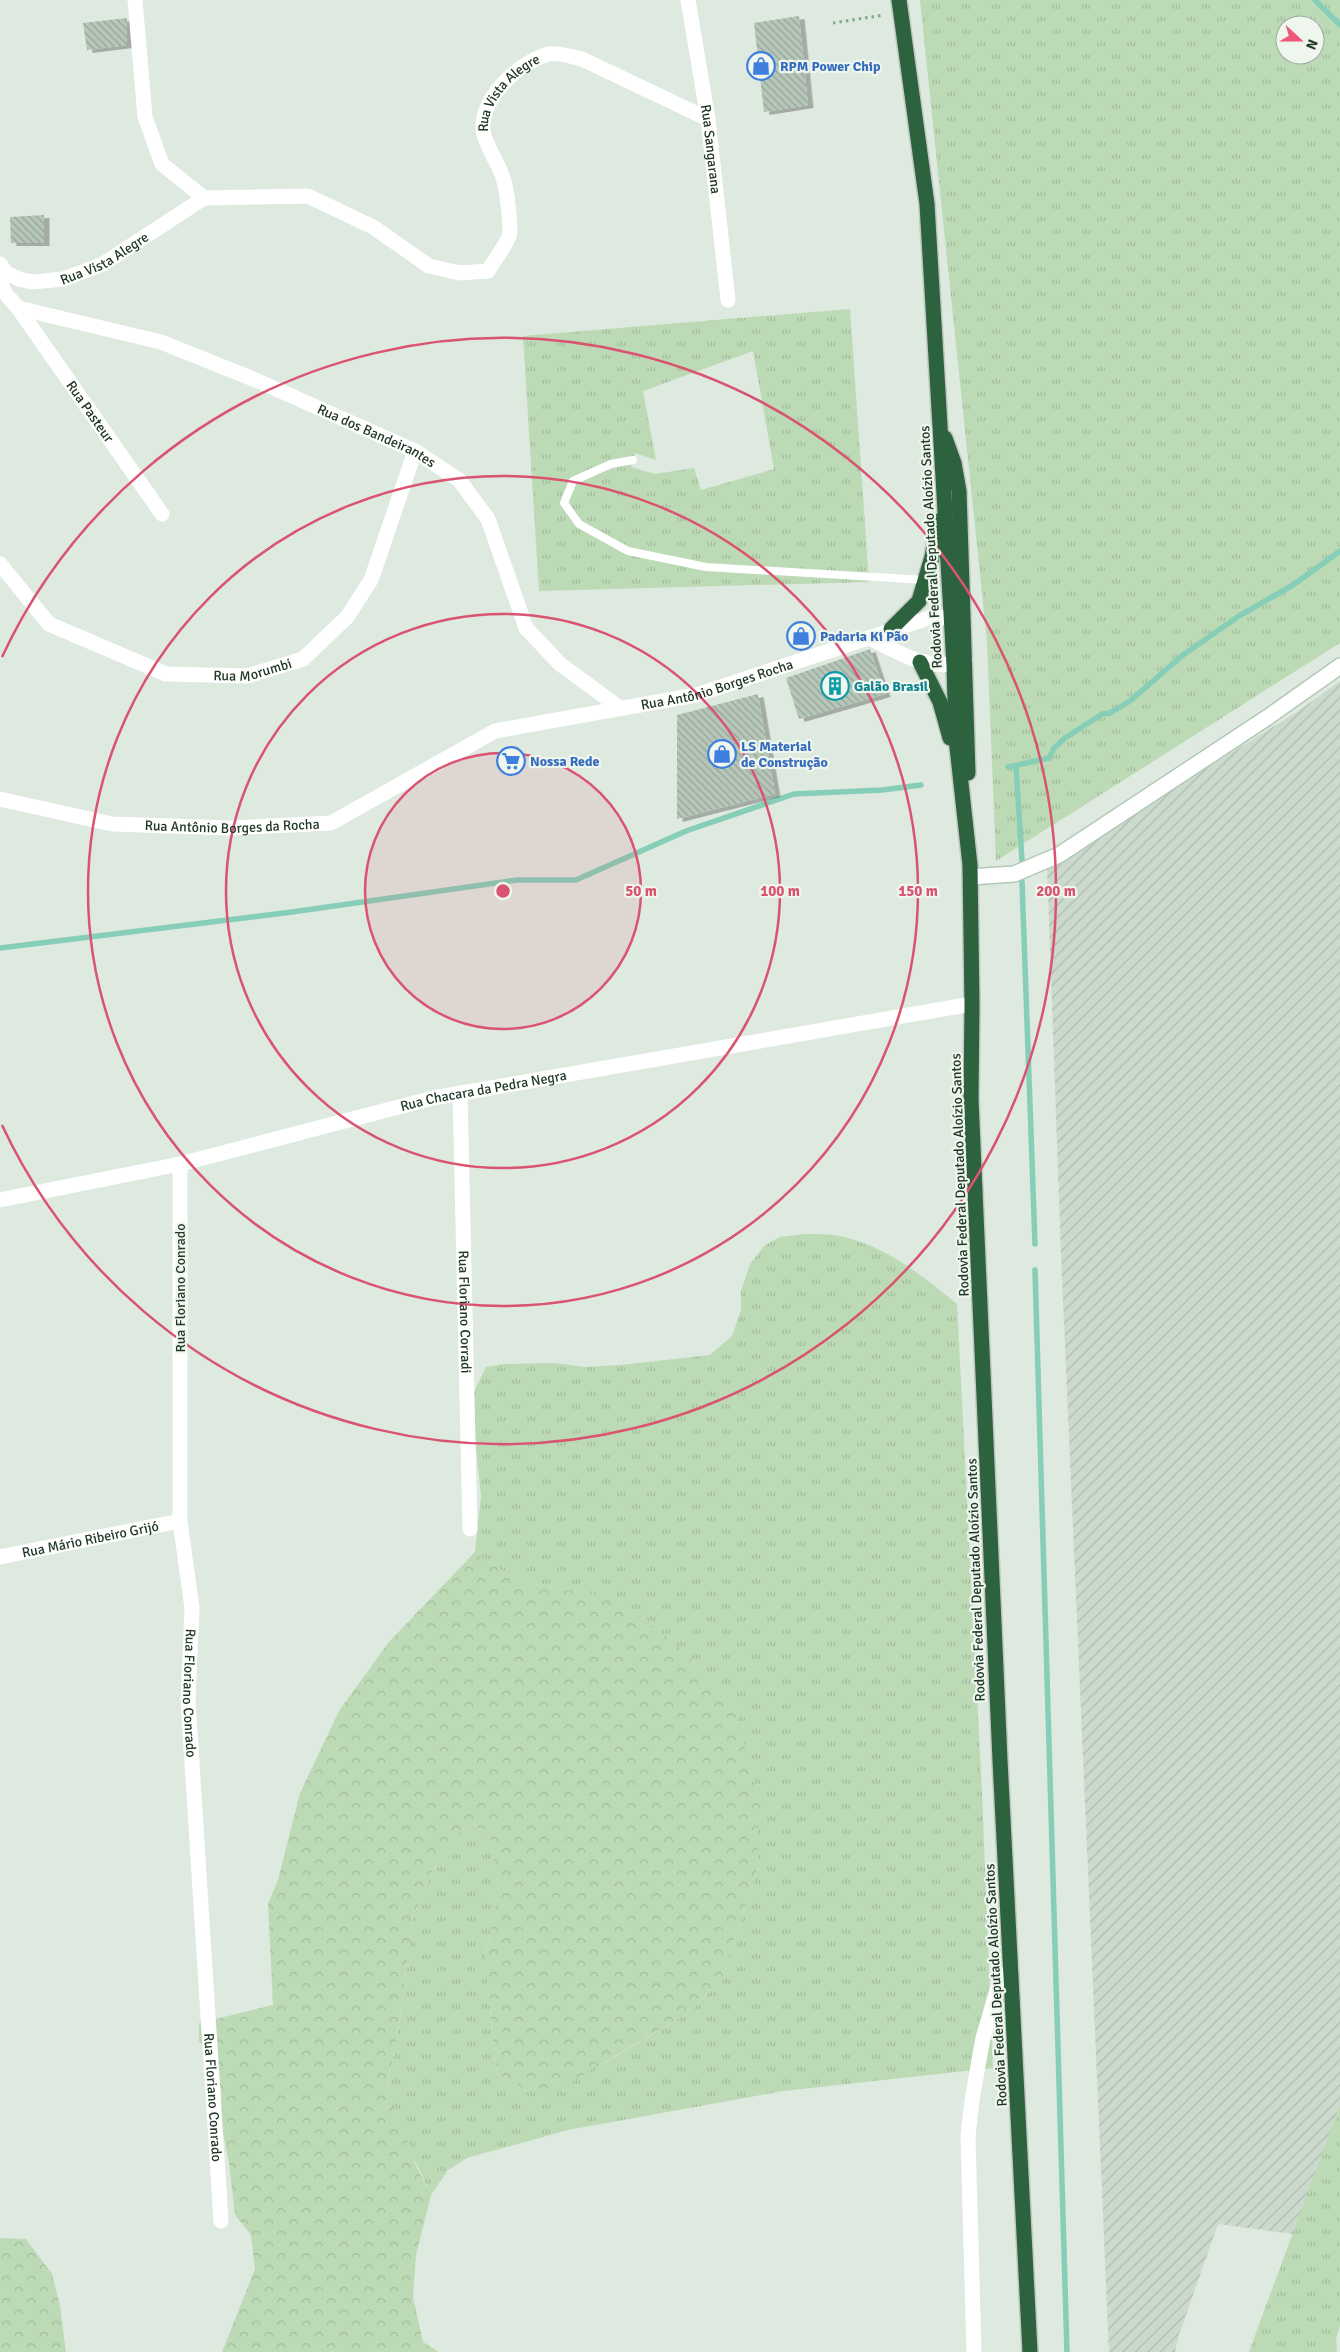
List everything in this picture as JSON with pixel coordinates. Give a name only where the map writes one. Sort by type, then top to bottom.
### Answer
[{"type":"highway","name":"Rodovia Federal Deputado Aloízio Santos","points":[[900,0],[928,204],[944,495],[960,663],[956,738],[970,871],[972,1110],[1030,2352]]},
{"type":"highway","points":[[940,426],[954,463],[959,491],[957,617]]},
{"type":"highway","points":[[891,629],[919,601],[926,580],[944,495]]},
{"type":"highway","points":[[920,662],[940,702],[959,771]]},
{"type":"highway","points":[[960,663],[970,871]]},
{"type":"street","points":[[135,0],[145,117],[162,164],[204,198]]},
{"type":"street","name":"Rua Sangarana","points":[[688,0],[708,119],[728,300]]},
{"type":"street","name":"Rua Vista Alegre","points":[[0,264],[6,273],[25,281],[52,280],[75,276],[103,264],[204,198],[308,196],[373,227],[429,266],[460,273],[488,271],[510,234],[504,178],[483,130],[485,115],[493,98],[516,71],[537,59],[551,54],[566,55],[590,63],[708,119]]},
{"type":"street","name":"Rua Pasteur","points":[[0,281],[5,293],[18,308],[162,514]]},
{"type":"street","name":"Rua dos Bandeirantes","points":[[18,308],[161,342],[258,381],[415,451],[458,480],[488,519],[526,628],[560,664],[620,708]]},
{"type":"street","name":"Rua Morumbi","points":[[0,564],[49,624],[166,674],[247,676],[304,659],[347,617],[371,580],[415,451]]},
{"type":"street","name":"Rua Antônio Borges Rocha","points":[[620,708],[696,695],[932,616],[957,617]]},
{"type":"street","points":[[870,638],[920,662],[960,663]]},
{"type":"street","points":[[970,871],[1014,874],[1059,855],[1268,718],[1340,666]]},
{"type":"street","name":"Rua Antônio Borges da Rocha","points":[[0,799],[112,824],[230,828],[331,823],[495,731],[620,708]]},
{"type":"street","name":"Rua Chacara da Pedra Negra","points":[[0,1200],[180,1164],[433,1098],[972,1004]]},
{"type":"street","name":"Rua Floriano Corradi","points":[[460,1093],[470,1529]]},
{"type":"street","name":"Rua Floriano Conrado","points":[[180,1164],[180,1521],[192,1608],[188,1700],[221,2221]]},
{"type":"street","name":"Rua Mário Ribeiro Grijó","points":[[0,1557],[180,1521]]},
{"type":"street","points":[[974,2352],[968,2136],[983,2038],[998,1990],[1011,1968]]},
{"type":"lane","points":[[633,460],[611,464],[573,481],[564,502],[579,524],[628,551],[706,566],[926,580]]},
{"type":"path","points":[[834,23],[887,14]]},
{"type":"shaded area","points":[[1340,681],[1340,2105],[1293,2234],[1218,2224],[1179,2335],[1175,2352],[1109,2352],[1061,1253],[1047,867],[1297,712]]},
{"type":"green space","points":[[920,0],[1340,0],[1340,643],[996,861],[987,641]]},
{"type":"green space","points":[[850,309],[869,582],[539,591],[523,336]],"holes":[[[753,351],[774,469],[701,490],[694,468],[655,474],[631,467],[635,453],[656,460],[643,391]]]},
{"type":"green space","points":[[805,1234],[840,1236],[872,1246],[917,1273],[957,1304],[982,1793],[993,2068],[783,2091],[568,2130],[467,2158],[448,2170],[431,2195],[385,2097],[398,2033],[413,1917],[430,1876],[453,1835],[474,1824],[490,1839],[499,1886],[485,1960],[497,2073],[527,2091],[606,2062],[688,2013],[722,1979],[758,1867],[737,1716],[719,1688],[678,1646],[591,1593],[533,1584],[508,1575],[475,1552],[481,1496],[471,1398],[486,1367],[504,1364],[554,1363],[585,1367],[710,1355],[732,1336],[741,1310],[741,1291],[750,1264],[765,1245],[780,1237]]},
{"type":"green space","points":[[475,1552],[508,1575],[533,1584],[591,1593],[634,1611],[678,1646],[719,1688],[737,1716],[759,1800],[758,1867],[722,1979],[688,2013],[564,2086],[527,2091],[497,2073],[485,1960],[499,1886],[490,1839],[474,1824],[453,1835],[430,1876],[413,1917],[398,2033],[385,2097],[402,2124],[417,2168],[431,2195],[416,2255],[413,2297],[423,2342],[439,2352],[222,2352],[255,2269],[251,2235],[235,2215],[229,2163],[222,2128],[221,2088],[211,2057],[199,2041],[199,2023],[273,2005],[268,1904],[278,1880],[300,1793],[339,1711],[388,1643]]},
{"type":"green space","points":[[1340,2105],[1340,2326],[1336,2339],[1337,2352],[1249,2352]]},
{"type":"green space","points":[[0,2239],[26,2239],[52,2274],[60,2306],[66,2352],[0,2352]]},
{"type":"building","points":[[799,16],[808,105],[764,112],[754,23]]},
{"type":"building","points":[[127,18],[127,45],[87,50],[83,23]]},
{"type":"building","points":[[44,215],[44,243],[11,243],[10,217]]},
{"type":"building","name":"Galão Brasil","points":[[870,649],[885,694],[799,719],[786,678]]},
{"type":"building","name":"LS Material de Construção","points":[[758,694],[775,794],[677,819],[677,715]]},
{"type":"waterway","points":[[1315,0],[1340,25]]},
{"type":"waterway","points":[[1008,767],[1049,758],[1054,748],[1065,738],[1102,714],[1110,713],[1130,701],[1183,655],[1239,616],[1293,585],[1340,551]]},
{"type":"waterway","points":[[1016,766],[1022,861]]},
{"type":"waterway","points":[[0,948],[292,912],[517,880],[576,880],[686,831],[794,794],[882,790],[921,785]]},
{"type":"waterway","points":[[1022,882],[1035,1244]]},
{"type":"waterway","points":[[1035,1270],[1067,2352]]},
{"type":"place","name":"RPM Power Chip","points":[[761,66]]},
{"type":"place","name":"Padaria Ki Pão","points":[[801,636]]},
{"type":"place","name":"Galão Brasil","points":[[835,686]]},
{"type":"place","name":"LS Material de Construção","points":[[722,754]]},
{"type":"place","name":"Nossa Rede","points":[[511,761]]}]
